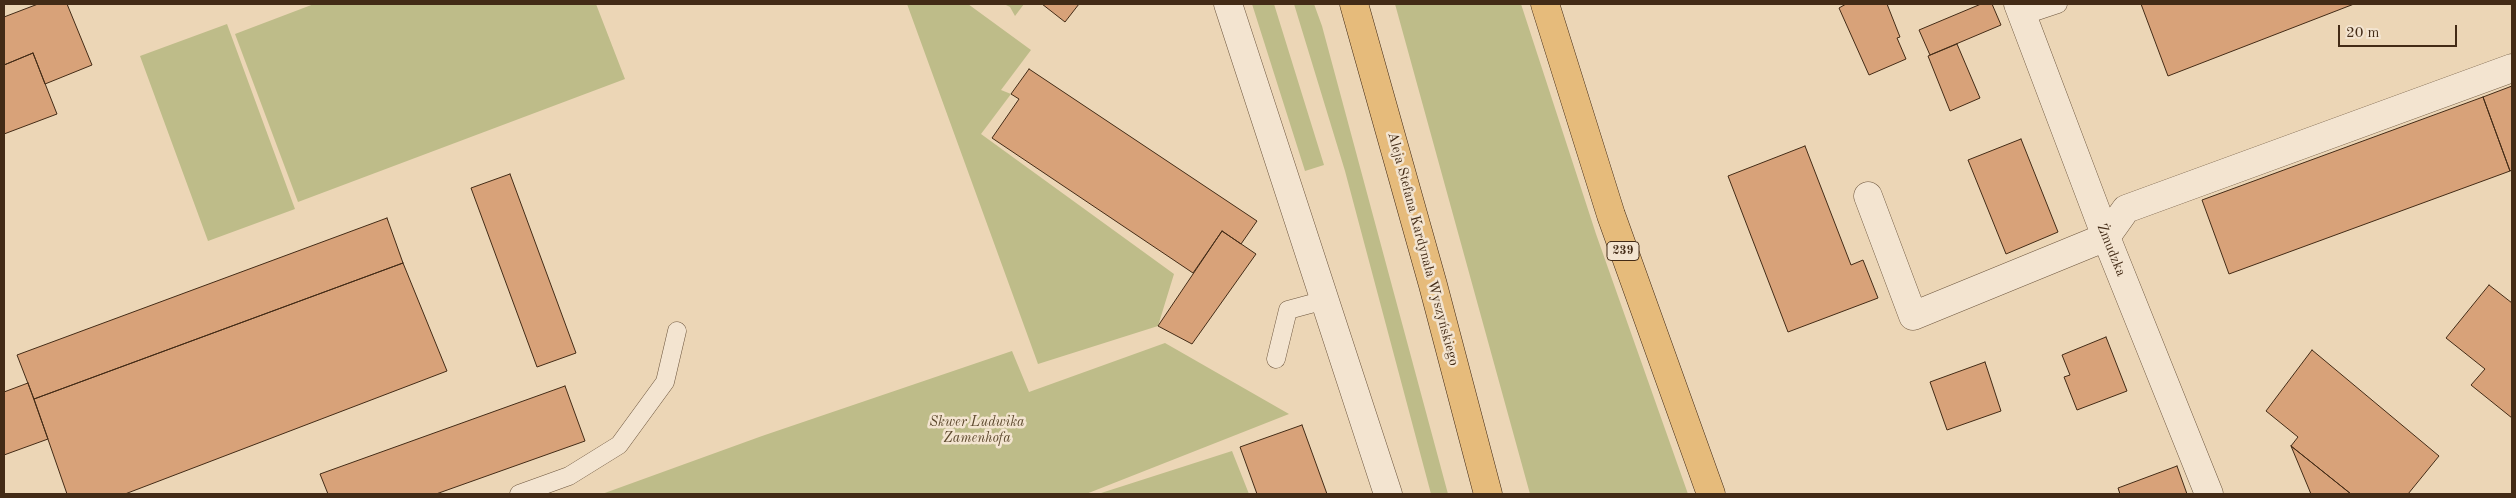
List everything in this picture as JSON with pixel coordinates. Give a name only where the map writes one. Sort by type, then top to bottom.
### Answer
[{"type":"main road","name":"239","points":[[1545,4],[1611,215],[1711,494]]},
{"type":"main road","name":"Aleja Stefana Kardynała Wyszyńskiego","points":[[1357,9],[1434,285],[1488,494]]},
{"type":"street","points":[[1228,4],[1388,494]]},
{"type":"street","name":"Żmudzka","points":[[2020,10],[2106,237],[2209,494]]},
{"type":"street","points":[[1868,196],[1913,316],[2106,237],[2126,209],[2512,68]]},
{"type":"lane","points":[[2020,10],[2058,4]]},
{"type":"lane","points":[[1276,359],[1288,310],[1325,300]]},
{"type":"lane","points":[[519,494],[568,476],[619,445],[665,382],[677,331]]},
{"type":"green space","points":[[314,4],[596,4],[625,79],[298,202],[235,34]]},
{"type":"green space","points":[[907,4],[968,4],[1031,50],[1001,90],[1011,94],[981,134],[1174,274],[1158,326],[1038,364]]},
{"type":"green space","points":[[1004,4],[1024,4],[1015,16],[1010,7]]},
{"type":"green space","points":[[1252,4],[1274,4],[1324,165],[1305,171]]},
{"type":"green space","points":[[1294,4],[1314,4],[1322,26],[1448,494],[1431,494],[1345,171]]},
{"type":"green space","points":[[1395,4],[1521,4],[1596,234],[1688,494],[1530,494]]},
{"type":"green space","points":[[227,24],[295,209],[208,241],[140,56]]},
{"type":"green space","name":"Skwer Ludwika Zamenhofa","points":[[1165,343],[1289,414],[1086,494],[602,494],[762,436],[1012,351],[1029,392]]},
{"type":"green space","points":[[1232,451],[1249,494],[1098,494]]},
{"type":"building","points":[[38,4],[67,4],[92,65],[45,84],[33,53],[4,65],[4,17]]},
{"type":"building","points":[[1042,4],[1079,4],[1065,22]]},
{"type":"building","points":[[1846,4],[1887,4],[1900,37],[1897,38],[1906,59],[1869,75],[1839,8]]},
{"type":"building","points":[[1981,4],[1992,4],[2001,25],[1930,55],[1919,30]]},
{"type":"building","points":[[2141,4],[2354,4],[2168,76]]},
{"type":"building","points":[[1957,44],[1980,98],[1950,111],[1928,56]]},
{"type":"building","points":[[33,53],[57,114],[4,134],[4,65]]},
{"type":"building","points":[[1029,69],[1257,221],[1241,244],[1222,231],[1193,273],[992,138],[1019,99],[1011,94]]},
{"type":"building","points":[[2512,86],[2512,170],[2510,171],[2483,97]]},
{"type":"building","points":[[2483,97],[2510,171],[2229,274],[2202,200]]},
{"type":"building","points":[[2021,139],[2058,232],[2006,254],[1968,160]]},
{"type":"building","points":[[1805,146],[1851,265],[1863,260],[1878,298],[1788,332],[1728,176]]},
{"type":"building","points":[[510,174],[576,353],[537,367],[471,188]]},
{"type":"building","points":[[387,218],[403,263],[34,399],[17,355]]},
{"type":"building","points":[[1222,231],[1256,254],[1192,344],[1158,326]]},
{"type":"building","points":[[403,263],[447,371],[125,494],[67,494],[34,399]]},
{"type":"building","points":[[2489,285],[2512,303],[2512,418],[2471,385],[2485,369],[2446,338]]},
{"type":"building","points":[[2106,337],[2127,391],[2077,410],[2064,377],[2070,375],[2062,355]]},
{"type":"building","points":[[2312,350],[2439,456],[2408,494],[2351,494],[2291,446],[2298,437],[2266,411]]},
{"type":"building","points":[[1985,362],[2001,411],[1947,430],[1930,382]]},
{"type":"building","points":[[28,383],[48,439],[4,455],[4,392]]},
{"type":"building","points":[[565,386],[585,441],[436,494],[328,494],[320,474]]},
{"type":"building","points":[[1302,425],[1327,494],[1257,494],[1240,447]]},
{"type":"building","points":[[2291,446],[2351,494],[2311,494]]},
{"type":"building","points":[[2177,466],[2187,494],[2120,494],[2118,488]]}]
